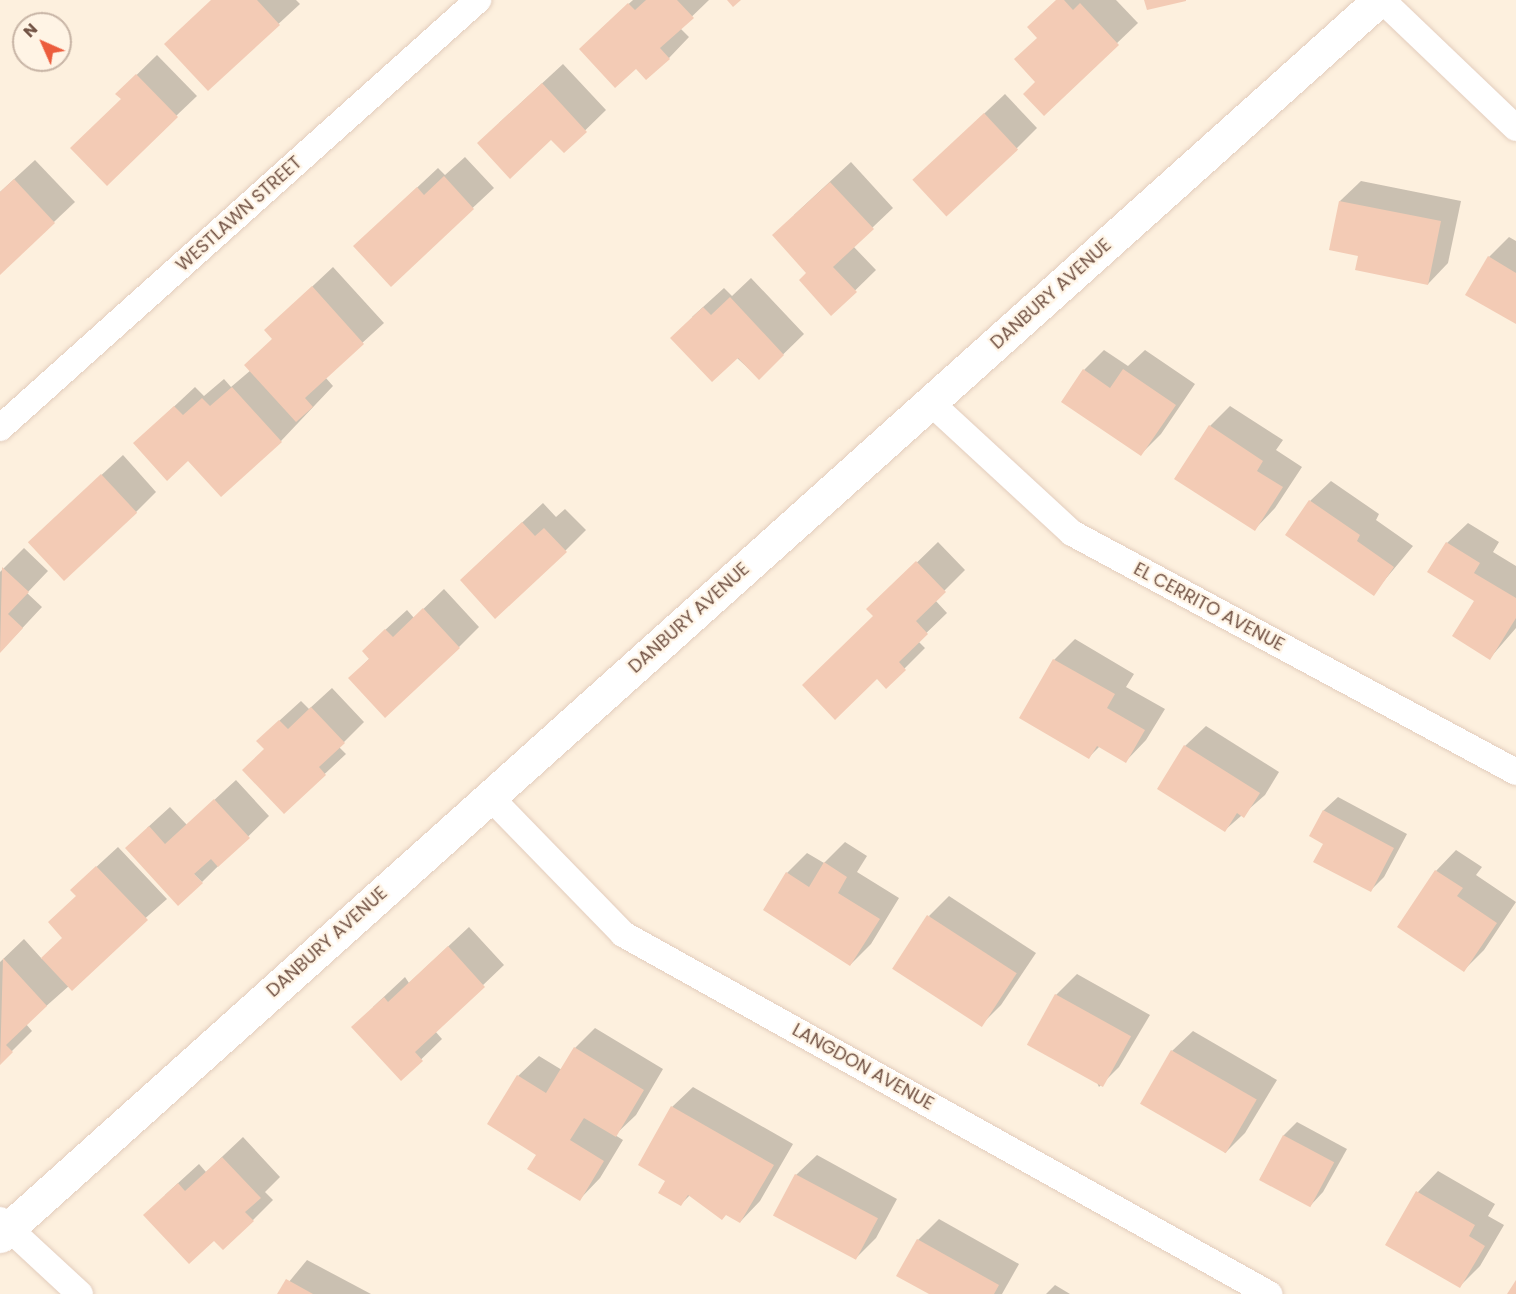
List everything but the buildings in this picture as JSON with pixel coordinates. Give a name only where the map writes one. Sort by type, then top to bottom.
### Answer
[{"type":"street","name":"WESTLAWN STREET","points":[[0,428],[478,0]]},
{"type":"street","points":[[1381,0],[1516,128]]},
{"type":"street","name":"DANBURY AVENUE","points":[[3,1228],[1381,0]]},
{"type":"street","name":"EL CERRITO AVENUE","points":[[930,402],[1072,533],[1516,772]]},
{"type":"street","name":"LANGDON AVENUE","points":[[490,796],[623,934],[1269,1294]]},
{"type":"street","points":[[3,1228],[80,1294]]}]
